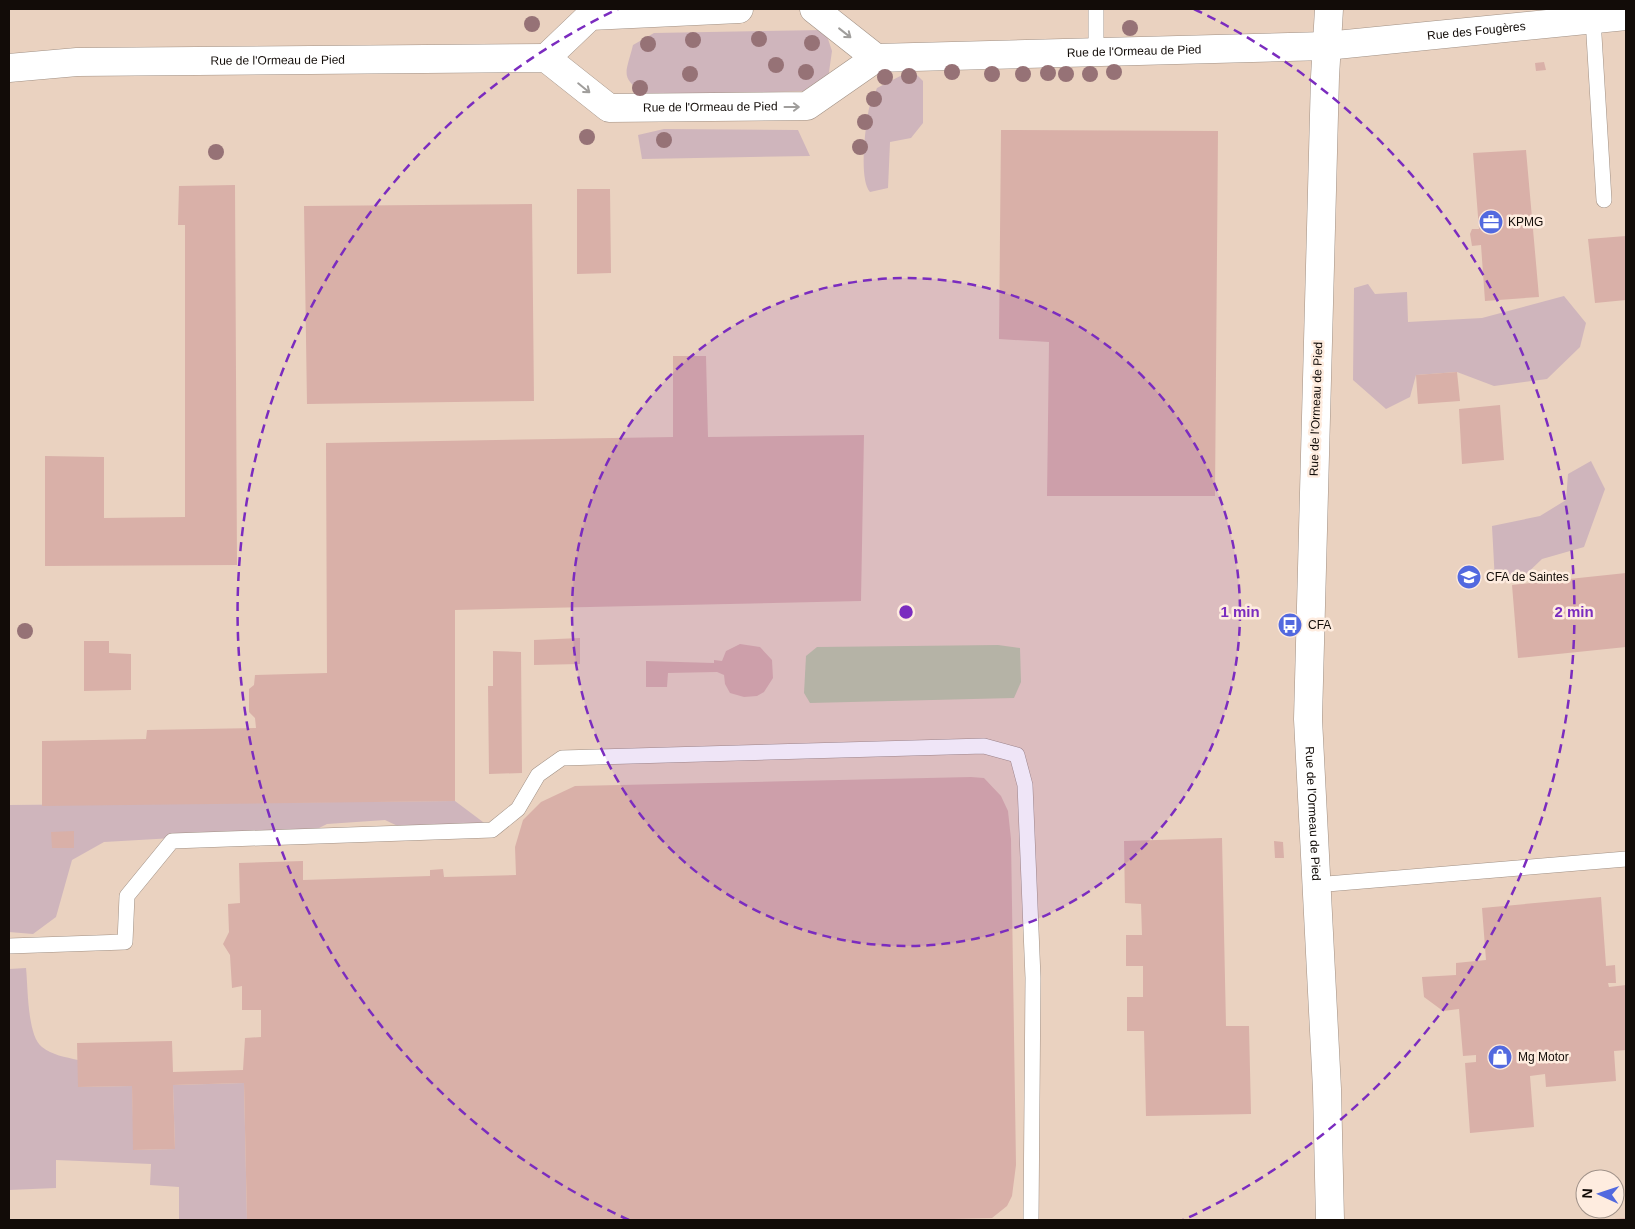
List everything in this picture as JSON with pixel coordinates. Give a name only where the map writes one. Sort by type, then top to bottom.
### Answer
[{"type":"street","points":[[546,58],[590,13],[739,9]]},
{"type":"street","points":[[814,9],[876,58]]},
{"type":"street","points":[[1326,46],[1329,9]]},
{"type":"street","name":"Rue des Fougères","points":[[1326,46],[1626,16]]},
{"type":"street","name":"Rue de l'Ormeau de Pied","points":[[9,68],[76,62],[546,58],[609,108],[807,106],[876,58],[1326,46],[1308,719],[1315,885],[1327,1089],[1330,1220]]},
{"type":"lane","points":[[1096,9],[1096,52]]},
{"type":"lane","points":[[1593,19],[1604,200]]},
{"type":"lane","points":[[9,946],[125,942],[127,896],[172,840],[492,830],[518,809],[538,775],[562,758],[984,746],[1017,755],[1024,785],[1033,978],[1032,1220]]},
{"type":"lane","points":[[1315,885],[1626,859]]},
{"type":"shaded area","points":[[9,9],[1626,9],[1626,1220],[9,1220]]},
{"type":"shaded area","points":[[825,30],[832,51],[828,79],[808,91],[645,95],[631,83],[627,74],[633,45],[654,33]]},
{"type":"shaded area","points":[[912,70],[923,81],[923,123],[911,138],[890,142],[888,188],[870,192],[865,177],[864,143],[870,104],[877,88]]},
{"type":"shaded area","points":[[664,129],[798,130],[810,156],[642,159],[638,135]]},
{"type":"shaded area","points":[[1368,284],[1375,294],[1407,292],[1408,322],[1482,318],[1564,296],[1586,323],[1580,347],[1547,379],[1494,386],[1457,372],[1416,375],[1410,397],[1386,409],[1353,380],[1354,288]]},
{"type":"shaded area","points":[[1591,461],[1605,489],[1584,547],[1542,559],[1519,581],[1495,582],[1492,526],[1540,516],[1566,500],[1568,474]]},
{"type":"shaded area","points":[[998,645],[1020,648],[1021,682],[1014,698],[810,703],[804,693],[806,656],[817,647]]},
{"type":"shaded area","points":[[455,801],[487,825],[402,828],[385,820],[327,824],[315,830],[104,842],[72,860],[56,917],[33,934],[9,932],[9,805]]},
{"type":"shaded area","points":[[26,968],[33,1033],[42,1047],[54,1054],[78,1060],[78,1087],[132,1086],[134,1150],[175,1149],[173,1085],[244,1083],[247,1220],[179,1220],[179,1187],[150,1185],[151,1164],[56,1160],[56,1188],[9,1190],[9,969]]},
{"type":"building","points":[[1544,62],[1546,70],[1536,71],[1535,63]]},
{"type":"building","points":[[1001,130],[1218,131],[1215,496],[1047,496],[1049,342],[999,339]]},
{"type":"building","points":[[1526,150],[1539,297],[1485,301],[1481,245],[1472,246],[1470,234],[1472,229],[1479,229],[1473,153]]},
{"type":"building","points":[[235,185],[237,565],[45,566],[45,456],[104,457],[104,518],[185,517],[185,225],[178,225],[179,186]]},
{"type":"building","points":[[577,189],[610,189],[611,273],[577,274]]},
{"type":"building","points":[[532,204],[534,401],[307,404],[304,206]]},
{"type":"building","points":[[1626,236],[1626,300],[1595,303],[1588,239]]},
{"type":"building","points":[[673,356],[706,356],[708,437],[864,435],[861,601],[455,610],[455,801],[42,806],[42,741],[146,739],[147,730],[256,728],[255,718],[249,712],[249,689],[254,685],[255,675],[327,673],[326,443],[673,437]]},
{"type":"building","points":[[1457,372],[1460,401],[1418,404],[1416,375]]},
{"type":"building","points":[[1500,405],[1504,460],[1462,464],[1459,409]]},
{"type":"building","points":[[1626,573],[1626,647],[1518,658],[1512,585]]},
{"type":"building","points":[[580,638],[580,664],[534,665],[534,640]]},
{"type":"building","points":[[84,641],[109,641],[109,653],[131,654],[131,690],[84,691]]},
{"type":"building","points":[[740,644],[760,647],[772,660],[773,678],[764,692],[757,696],[744,697],[730,693],[725,684],[724,675],[717,672],[668,673],[667,687],[646,687],[646,661],[714,663],[714,660],[722,661],[726,651]]},
{"type":"building","points":[[493,651],[521,652],[522,773],[489,774],[488,686],[493,686]]},
{"type":"building","points":[[984,778],[1001,796],[1008,811],[1011,839],[1016,1165],[1012,1196],[1007,1206],[992,1218],[915,1220],[247,1220],[244,1083],[173,1085],[175,1149],[133,1150],[132,1086],[78,1087],[77,1043],[172,1041],[173,1072],[243,1070],[245,1038],[261,1037],[261,1010],[242,1010],[242,986],[232,988],[230,955],[223,944],[229,932],[228,904],[240,903],[239,863],[303,861],[303,880],[430,876],[430,870],[443,869],[444,877],[516,875],[515,847],[523,820],[541,802],[575,786]]},
{"type":"building","points":[[74,831],[74,848],[52,848],[51,832]]},
{"type":"building","points":[[1222,838],[1226,1026],[1249,1026],[1251,1114],[1146,1116],[1144,1031],[1127,1031],[1127,997],[1143,997],[1143,966],[1126,966],[1126,935],[1142,935],[1141,904],[1125,903],[1124,841]]},
{"type":"building","points":[[1274,841],[1283,842],[1284,858],[1275,858]]},
{"type":"building","points":[[1601,897],[1606,966],[1615,965],[1616,983],[1608,983],[1609,987],[1626,985],[1626,1050],[1614,1051],[1616,1081],[1546,1087],[1545,1074],[1530,1076],[1534,1127],[1470,1133],[1465,1063],[1476,1062],[1476,1055],[1463,1056],[1459,1009],[1443,1011],[1424,997],[1422,977],[1456,975],[1456,963],[1486,960],[1482,908]]},
{"type":"place","name":"KPMG","points":[[1491,222]]},
{"type":"place","name":"CFA de Saintes","points":[[1469,577]]},
{"type":"place","name":"CFA","points":[[1290,625]]},
{"type":"place","name":"Mg Motor","points":[[1500,1057]]}]
